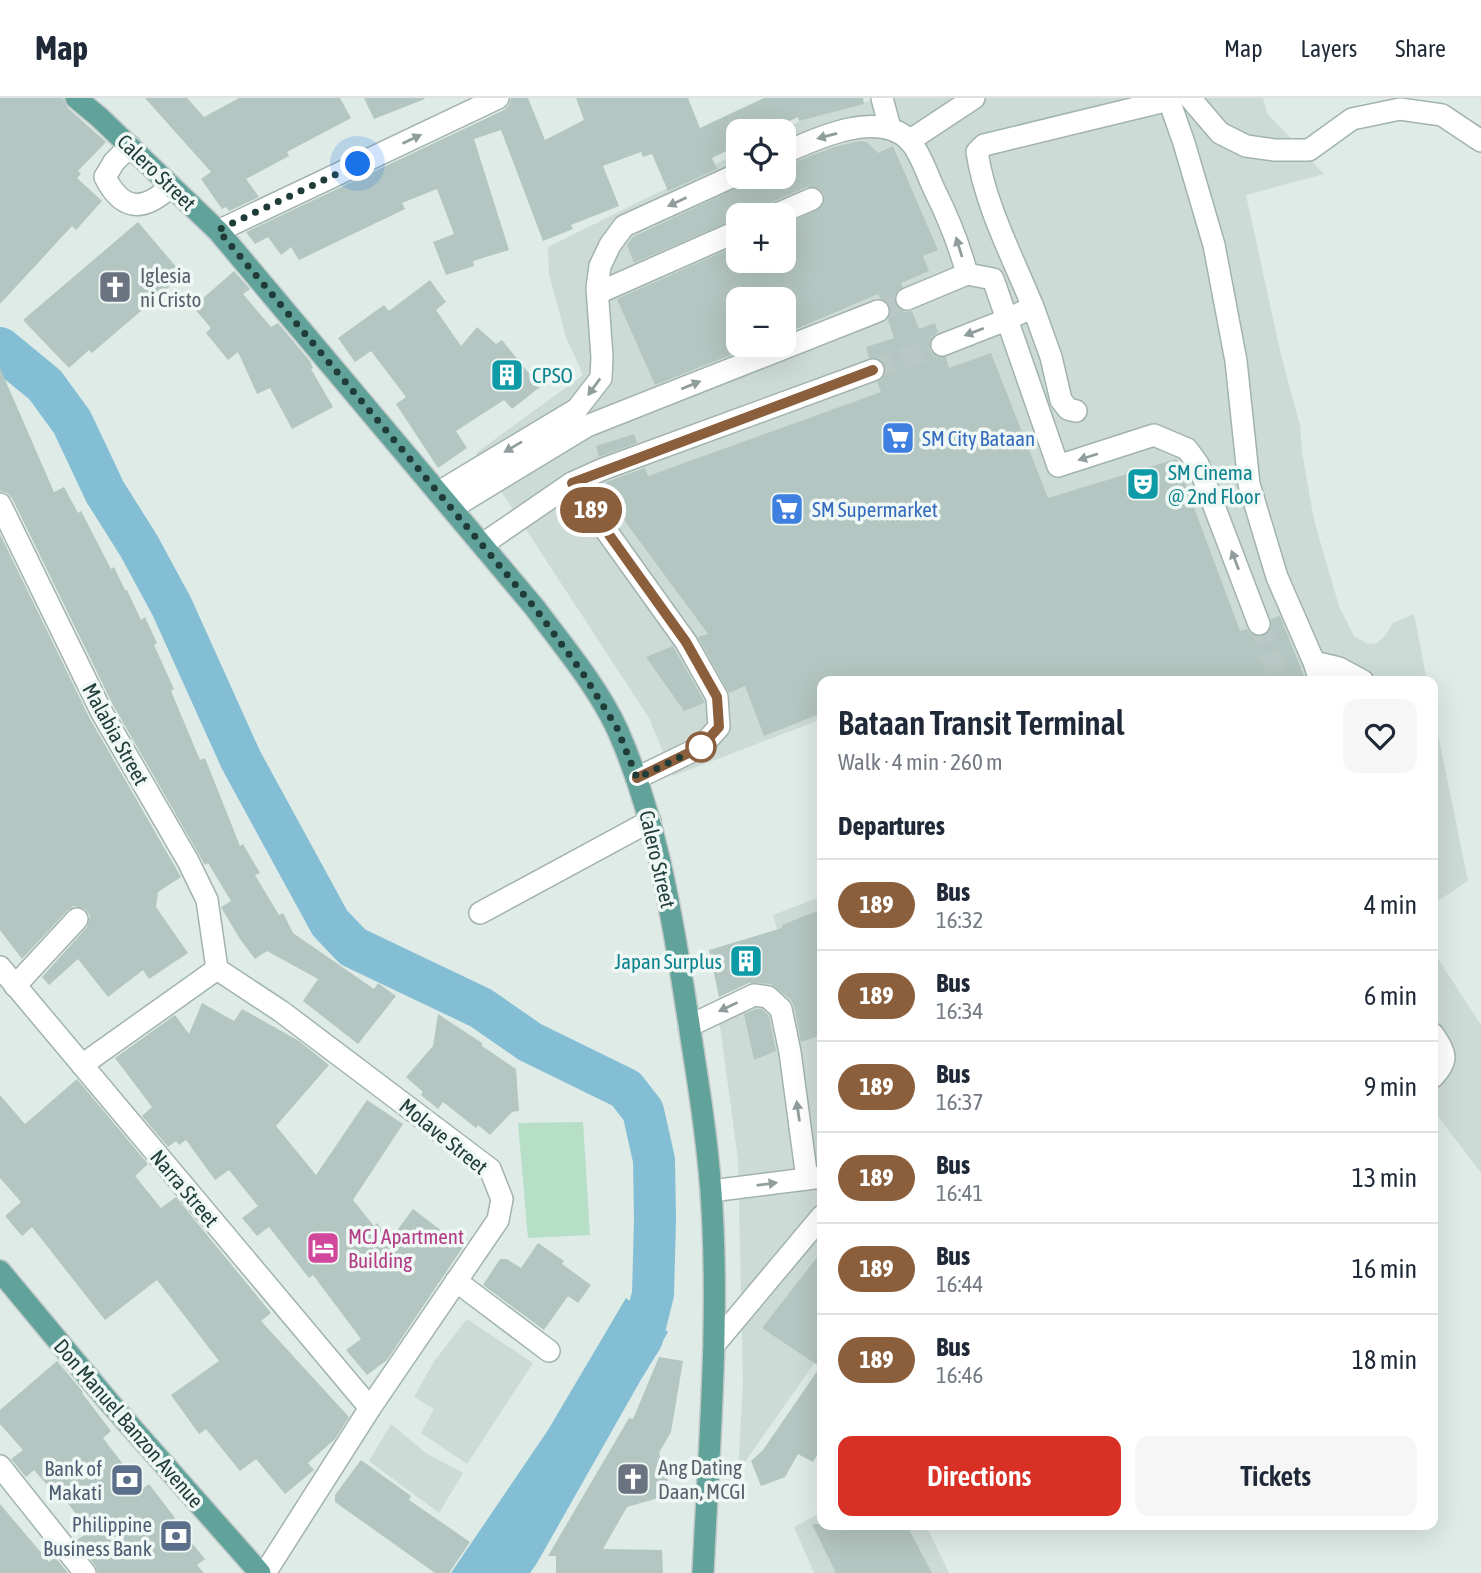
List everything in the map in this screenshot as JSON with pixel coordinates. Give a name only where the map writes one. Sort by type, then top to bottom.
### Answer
[{"type":"main road","name":"Calero Street","points":[[76,98],[218,230],[483,544],[582,672],[617,728],[637,778],[674,929],[711,1191],[714,1345],[703,1573]]},
{"type":"main road","name":"Don Manuel Banzon Avenue","points":[[0,1273],[109,1402],[260,1573]]},
{"type":"street","points":[[218,230],[498,98]]},
{"type":"street","points":[[882,98],[890,128]]},
{"type":"street","points":[[909,141],[974,98]]},
{"type":"street","points":[[1190,98],[1220,133],[1246,146],[1274,150],[1309,150],[1352,119],[1400,108],[1442,115],[1481,141]]},
{"type":"street","points":[[1076,411],[1068,408],[1061,400],[1051,356],[994,212],[979,168],[977,152],[984,145],[1169,100],[1214,245],[1236,361],[1249,484],[1277,577],[1317,671],[1339,668],[1354,676]]},
{"type":"street","points":[[796,147],[816,138],[872,126],[890,128],[909,141],[959,243],[967,274]]},
{"type":"street","points":[[130,146],[114,162],[105,177],[111,190],[132,205],[147,205],[171,186]]},
{"type":"street","points":[[445,500],[577,409],[601,378],[598,293],[600,267],[610,245],[624,226],[726,179]]},
{"type":"street","points":[[796,206],[812,199]]},
{"type":"street","points":[[598,293],[726,237]]},
{"type":"street","points":[[907,299],[967,274],[993,279],[1058,467],[1154,435],[1187,449],[1198,464],[1259,624]]},
{"type":"street","points":[[942,345],[1033,307]]},
{"type":"street","points":[[445,500],[587,426],[878,311]]},
{"type":"street","points":[[483,544],[572,483],[873,370]]},
{"type":"street","points":[[572,483],[686,642],[717,697],[719,727],[701,747],[637,778]]},
{"type":"street","name":"Malabia Street","points":[[0,504],[101,711],[188,861],[207,900],[217,969]]},
{"type":"street","points":[[480,913],[649,821]]},
{"type":"street","points":[[15,986],[77,919]]},
{"type":"street","name":"Narra Street","points":[[0,967],[370,1408]]},
{"type":"street","points":[[82,1065],[217,969]]},
{"type":"street","name":"Molave Street","points":[[217,969],[282,1012],[490,1169],[502,1199],[498,1220],[370,1408],[265,1573]]},
{"type":"street","points":[[689,1026],[754,995],[768,997],[781,1010],[815,1178],[711,1191]]},
{"type":"street","points":[[1438,1042],[1445,1052],[1443,1066],[1438,1072]]},
{"type":"street","points":[[714,1345],[817,1222]]},
{"type":"street","points":[[456,1281],[549,1351]]},
{"type":"street","points":[[0,1466],[85,1573]]},
{"type":"shaded area","name":"SM City Bataan","points":[[880,98],[1263,98],[1267,113],[1324,174],[1246,195],[1281,355],[1300,425],[1314,520],[1339,606],[1354,636],[1366,643],[1375,644],[1384,637],[1393,623],[1414,614],[1426,676],[817,676],[817,721],[673,776],[649,718],[476,453],[583,375],[566,337],[549,275],[548,247],[726,159],[726,189],[796,189],[796,124],[809,117]]},
{"type":"shaded area","points":[[1438,734],[1468,881],[1438,901]]},
{"type":"shaded area","points":[[817,898],[817,1359],[738,1472],[743,1384],[738,1160],[717,1004],[789,974],[773,915]]},
{"type":"shaded area","points":[[1438,959],[1481,1025],[1481,1173],[1438,1117]]},
{"type":"shaded area","points":[[467,1319],[533,1363],[467,1464],[421,1433],[434,1409],[414,1397],[435,1360]]},
{"type":"shaded area","points":[[391,1424],[426,1453],[463,1473],[439,1513],[369,1461]]},
{"type":"shaded area","points":[[817,1515],[817,1530],[928,1530],[949,1573],[814,1573],[794,1527]]},
{"type":"green space","points":[[583,1122],[590,1235],[528,1238],[518,1123]]},
{"type":"water","points":[[626,1298],[668,1332],[537,1563],[530,1573],[451,1573],[548,1430]]},
{"type":"building","points":[[0,98],[63,98],[68,108],[106,142],[78,171],[81,174],[77,178],[102,201],[76,230],[72,226],[0,304]]},
{"type":"building","points":[[145,98],[187,98],[204,117],[239,98],[340,98],[351,118],[287,152],[289,156],[246,179],[259,197],[229,211],[226,207],[222,209],[201,179],[211,172]]},
{"type":"building","points":[[364,98],[424,98],[425,99],[374,119]]},
{"type":"building","points":[[511,98],[528,98],[545,140],[584,120],[576,98],[688,98],[700,128],[764,98],[863,98],[864,104],[799,121],[798,117],[726,119],[726,151],[712,158],[717,169],[668,191],[652,154],[643,157],[641,152],[603,166],[619,206],[571,225],[573,229],[543,241],[501,130],[474,139],[509,250],[473,261],[474,266],[446,275],[433,242],[454,234],[437,189],[402,203],[405,209],[299,260],[291,247],[281,255],[268,237],[255,244],[246,232],[504,110]]},
{"type":"building","points":[[860,141],[867,142],[878,153],[893,146],[938,250],[923,256],[929,271],[901,283],[903,287],[894,297],[895,305],[905,312],[912,311],[919,329],[935,323],[938,332],[931,337],[930,349],[934,356],[946,357],[949,368],[991,353],[1048,498],[1176,459],[1240,631],[1247,629],[1251,635],[1263,636],[1270,632],[1271,619],[1280,616],[1304,676],[817,676],[817,715],[764,736],[745,686],[729,693],[698,637],[708,634],[605,494],[609,492],[606,482],[645,468],[648,476],[881,392],[877,382],[883,378],[885,366],[881,360],[869,358],[866,347],[894,338],[888,320],[890,307],[878,294],[796,329],[796,287],[726,287],[726,357],[655,385],[617,299],[726,250],[726,273],[796,273],[796,219],[822,207],[824,194],[819,188],[807,187],[770,203],[726,203],[726,223],[634,263],[627,245],[633,237],[735,189],[796,189],[796,161],[834,147]]},
{"type":"building","name":"Iglesia ni Cristo","points":[[138,222],[183,275],[92,353],[89,350],[69,368],[23,320]]},
{"type":"building","points":[[234,271],[250,289],[243,294],[271,327],[278,323],[310,361],[313,368],[311,369],[333,407],[292,429],[270,388],[257,394],[238,352],[228,360],[206,333],[211,328],[193,307]]},
{"type":"building","points":[[430,280],[446,302],[436,310],[461,346],[477,327],[496,344],[502,340],[540,387],[512,409],[504,400],[456,431],[467,448],[438,468],[396,404],[406,397],[371,351],[355,362],[338,338],[384,305],[389,311]]},
{"type":"building","points":[[0,368],[54,492],[64,487],[78,513],[81,511],[111,569],[114,567],[141,620],[145,617],[157,643],[154,645],[174,689],[171,691],[200,760],[205,758],[240,846],[243,844],[260,873],[255,875],[279,915],[283,913],[293,933],[374,989],[378,983],[396,996],[358,1044],[303,1001],[318,979],[267,951],[255,959],[240,939],[221,907],[231,901],[208,863],[205,865],[113,705],[12,498],[0,491]]},
{"type":"building","points":[[634,434],[637,443],[599,457],[596,446]]},
{"type":"building","points":[[0,534],[89,717],[181,877],[158,892],[156,907],[188,953],[149,979],[143,970],[108,997],[78,959],[49,985],[42,977],[87,927],[90,916],[85,909],[74,906],[68,910],[22,959],[0,930]]},
{"type":"building","points":[[673,646],[704,701],[684,711],[646,657]]},
{"type":"building","points":[[817,911],[817,1037],[801,1042],[794,1006],[790,999],[771,984],[749,983],[719,997],[709,950],[782,928],[782,925]]},
{"type":"building","points":[[202,1003],[234,1021],[242,1009],[299,1041],[329,1065],[276,1126],[316,1175],[367,1100],[403,1124],[353,1200],[374,1226],[377,1223],[390,1240],[413,1209],[463,1247],[387,1360],[367,1375],[346,1350],[361,1339],[313,1275],[309,1278],[269,1227],[257,1236],[242,1218],[258,1206],[229,1170],[215,1180],[186,1140],[179,1145],[176,1141],[168,1147],[142,1116],[152,1107],[115,1058],[175,1015],[189,1034]]},
{"type":"building","points":[[762,1009],[769,1016],[776,1051],[754,1060],[744,1014]]},
{"type":"building","points":[[438,1014],[516,1069],[519,1111],[512,1112],[490,1135],[478,1125],[476,1128],[443,1102],[438,1109],[421,1095],[423,1092],[406,1077],[433,1046]]},
{"type":"building","points":[[77,1079],[148,1164],[135,1176],[161,1208],[176,1197],[271,1313],[261,1321],[349,1417],[335,1439],[308,1463],[314,1470],[285,1494],[256,1459],[240,1471],[206,1429],[199,1434],[171,1395],[219,1361],[157,1280],[105,1320],[32,1227],[22,1236],[5,1216],[21,1202],[0,1178],[0,1095],[25,1124]]},
{"type":"building","points":[[538,1243],[591,1285],[578,1303],[568,1296],[544,1330],[483,1285],[500,1259],[507,1259],[521,1268]]},
{"type":"building","points":[[817,1257],[817,1365],[762,1328]]},
{"type":"building","name":"Ang Dating Daan, MCGI","points":[[659,1357],[683,1361],[671,1432],[659,1453],[672,1494],[627,1507],[603,1549],[662,1550],[663,1573],[556,1573],[556,1556],[548,1556],[629,1418],[633,1419]]},
{"type":"building","points":[[57,1361],[111,1431],[103,1438],[142,1489],[149,1484],[175,1518],[173,1520],[205,1559],[197,1565],[204,1573],[98,1573],[76,1541],[89,1531],[53,1484],[49,1487],[34,1470],[26,1477],[11,1459],[23,1450],[0,1424],[0,1410]]},
{"type":"building","points":[[817,1371],[817,1456],[813,1462],[798,1454],[785,1477],[761,1486],[751,1461],[763,1450]]},
{"type":"building","points":[[361,1460],[411,1496],[409,1500],[470,1542],[449,1573],[435,1573],[335,1502],[335,1495]]},
{"type":"building","points":[[0,1504],[49,1562],[55,1557],[68,1573],[0,1573]]},
{"type":"building","points":[[812,1524],[817,1524],[817,1530],[909,1530],[932,1573],[836,1573]]},
{"type":"waterway","points":[[0,348],[45,385],[72,422],[105,492],[139,546],[172,607],[241,760],[330,923],[353,947],[481,1008],[530,1042],[626,1089],[643,1111],[654,1160],[653,1294],[642,1338],[624,1367]]},
{"type":"tunnel","points":[[878,311],[907,299]]},
{"type":"tunnel","points":[[873,370],[942,345]]},
{"type":"tunnel","points":[[1259,624],[1278,676]]},
{"type":"bus line","name":"189","points":[[637,778],[701,747],[719,727],[717,697],[686,642],[572,483],[873,370]]},
{"type":"place","name":"Iglesia ni Cristo","points":[[115,287]]},
{"type":"place","name":"CPSO","points":[[507,375]]},
{"type":"place","name":"SM City Bataan","points":[[898,438]]},
{"type":"place","name":"SM Cinema @ 2nd Floor","points":[[1143,484]]},
{"type":"place","name":"SM Supermarket","points":[[787,509]]},
{"type":"place","name":"Japan Surplus","points":[[746,961]]},
{"type":"place","name":"MCJ Apartment Building","points":[[323,1248]]},
{"type":"place","name":"Ang Dating Daan, MCGI","points":[[633,1479]]},
{"type":"place","name":"Bank of Makati","points":[[127,1480]]},
{"type":"place","name":"Philippine Business Bank","points":[[176,1536]]},
{"type":"route","points":[[358,164],[218,230],[535,608],[582,672],[617,728],[637,778],[701,747]]}]
